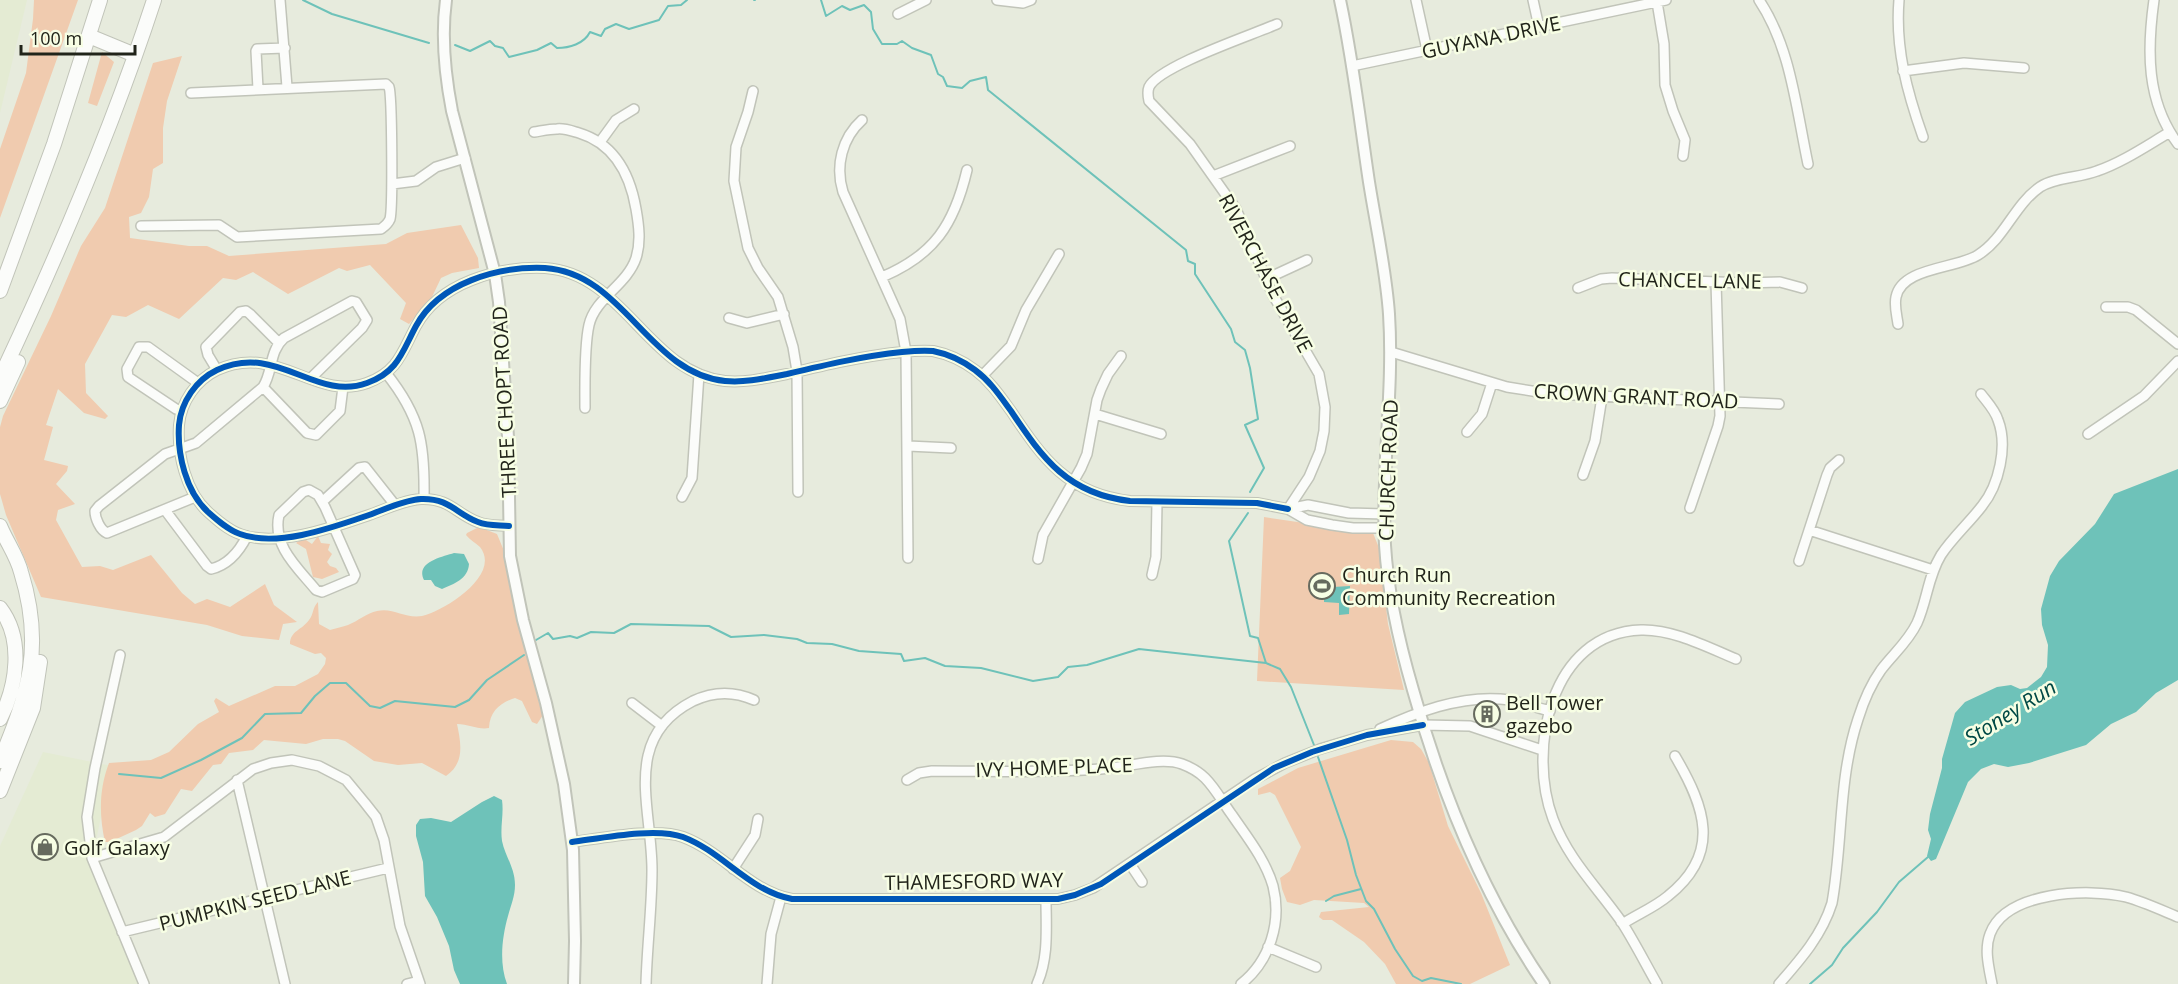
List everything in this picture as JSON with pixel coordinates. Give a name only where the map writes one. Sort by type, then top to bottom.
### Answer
[{"type":"highway","points":[[0,291],[29,213],[100,0]]},
{"type":"highway","points":[[0,378],[35,303],[95,162],[154,0]]},
{"type":"highway","points":[[89,36],[135,55]]},
{"type":"highway","points":[[0,270],[29,213]]},
{"type":"highway","points":[[0,401],[26,345],[35,303]]},
{"type":"highway","points":[[0,526],[31,593],[40,638],[40,666],[33,708],[0,791]]},
{"type":"highway","points":[[0,761],[24,700],[31,669],[31,615],[21,569]]},
{"type":"highway","points":[[0,608],[10,623],[15,653],[10,693],[0,719]]},
{"type":"main road","name":"THREE CHOPT ROAD","points":[[446,0],[444,35],[448,88],[495,274],[500,313],[508,437],[510,556],[516,590],[557,748],[572,842],[575,896],[574,984]]},
{"type":"main road","name":"CHURCH ROAD","points":[[1340,0],[1387,297],[1390,352],[1384,528],[1387,573],[1395,621],[1419,712],[1445,789],[1476,864],[1511,932],[1544,984]]},
{"type":"street","points":[[280,0],[287,87]]},
{"type":"street","points":[[898,14],[926,0]]},
{"type":"street","points":[[997,0],[1023,3],[1031,0]]},
{"type":"street","points":[[1416,0],[1427,50]]},
{"type":"street","points":[[1533,0],[1539,27]]},
{"type":"street","points":[[1759,0],[1769,15],[1782,46],[1808,164]]},
{"type":"street","points":[[1899,0],[1898,27],[1903,71],[1912,107],[1923,137]]},
{"type":"street","points":[[2154,0],[2149,41],[2150,69],[2157,103],[2178,144]]},
{"type":"street","points":[[1661,1],[1665,85],[1685,140],[1683,156]]},
{"type":"street","name":"GUYANA DRIVE","points":[[1352,66],[1661,1]]},
{"type":"street","name":"RIVERCHASE DRIVE","points":[[1277,24],[1178,65],[1160,76],[1148,88],[1149,101],[1178,129],[1213,176],[1244,224],[1273,295],[1316,365],[1324,395],[1324,431],[1320,451],[1309,477],[1288,509]]},
{"type":"street","points":[[258,89],[256,51],[285,48]]},
{"type":"street","points":[[1903,71],[1964,63],[2024,68]]},
{"type":"street","points":[[141,226],[219,225],[237,237],[381,229],[387,225],[391,208],[392,184],[388,86],[374,83],[191,93]]},
{"type":"street","points":[[753,91],[734,155],[736,194],[748,248],[758,268],[778,297],[784,314],[797,371],[798,492]]},
{"type":"street","points":[[600,142],[616,120],[634,109]]},
{"type":"street","points":[[862,120],[849,135],[842,155],[839,175],[843,192],[900,319],[906,352],[908,558]]},
{"type":"street","points":[[534,132],[569,130],[600,142],[618,159],[633,191],[639,246],[631,269],[593,314],[589,324],[585,408]]},
{"type":"street","points":[[1898,324],[1896,295],[1909,278],[1965,262],[1986,250],[2002,234],[2027,199],[2042,186],[2102,169],[2170,132]]},
{"type":"street","points":[[1213,176],[1290,146]]},
{"type":"street","points":[[392,184],[416,181],[435,167],[465,158]]},
{"type":"street","points":[[882,277],[910,264],[937,241],[955,212],[967,171]]},
{"type":"street","points":[[982,376],[1011,346],[1026,310],[1059,254]]},
{"type":"street","points":[[1266,279],[1307,260]]},
{"type":"street","points":[[509,526],[484,524],[447,504],[424,499],[395,505],[316,532],[279,537],[247,536],[236,533],[201,506],[195,497],[180,448],[179,424],[182,411],[187,398],[198,383],[217,370],[244,361],[270,364],[333,387],[368,383],[396,365],[408,346],[417,323],[440,297],[468,280],[530,269],[559,270],[579,276],[609,295],[673,359],[707,378],[742,382],[878,355],[923,350],[940,352],[966,364],[982,376],[997,392],[1044,458],[1072,482],[1090,493],[1113,500],[1257,503],[1288,509],[1307,520],[1353,528],[1384,528]]},
{"type":"street","name":"CHANCEL LANE","points":[[1578,288],[1601,279],[1612,278],[1780,282],[1802,288]]},
{"type":"street","points":[[1690,508],[1718,426],[1720,402],[1716,282]]},
{"type":"street","points":[[195,497],[107,533],[101,528],[95,515],[99,506],[165,454],[196,443],[263,387],[269,376],[270,364],[279,343],[290,334],[351,301],[356,302],[367,320],[362,328],[311,378]]},
{"type":"street","points":[[2106,306],[2128,307],[2136,310],[2178,344]]},
{"type":"street","points":[[217,370],[206,347],[240,312],[246,311],[279,343]]},
{"type":"street","points":[[729,318],[747,324],[784,314]]},
{"type":"street","points":[[182,411],[128,377],[127,369],[139,347],[147,347],[198,383]]},
{"type":"street","name":"CROWN GRANT ROAD","points":[[1390,352],[1492,383],[1551,394],[1779,404]]},
{"type":"street","points":[[1038,559],[1043,535],[1088,454],[1101,389],[1121,356]]},
{"type":"street","points":[[2088,434],[2144,396],[2178,361]]},
{"type":"street","points":[[386,373],[401,392],[418,426],[423,454],[424,499]]},
{"type":"street","points":[[682,497],[692,478],[699,374]]},
{"type":"street","points":[[1467,432],[1482,414],[1492,383]]},
{"type":"street","points":[[263,387],[307,433],[312,435],[319,434],[340,411],[344,387]]},
{"type":"street","points":[[1779,984],[1814,942],[1828,917],[1835,889],[1846,766],[1858,718],[1882,669],[1906,642],[1917,622],[1942,553],[1991,495],[1997,478],[2001,455],[2000,427],[1993,410],[1981,394]]},
{"type":"street","points":[[1583,475],[1595,441],[1602,397]]},
{"type":"street","points":[[1095,414],[1161,434]]},
{"type":"street","points":[[908,446],[951,448]]},
{"type":"street","points":[[1799,561],[1827,475],[1830,468],[1839,460]]},
{"type":"street","points":[[322,502],[362,467],[395,505]]},
{"type":"street","points":[[309,490],[314,492],[322,502],[355,575],[352,579],[322,592],[315,590],[283,549],[279,537],[279,515],[303,492],[309,490]]},
{"type":"street","points":[[1152,575],[1156,557],[1157,501]]},
{"type":"street","points":[[1288,509],[1308,505],[1349,513],[1384,514]]},
{"type":"street","points":[[165,510],[211,568],[217,567],[239,551],[247,536]]},
{"type":"street","points":[[1809,530],[1934,570]]},
{"type":"street","points":[[1657,984],[1621,922],[1581,870],[1562,840],[1547,798],[1543,773],[1542,750],[1550,711],[1558,689],[1572,665],[1590,647],[1615,634],[1642,630],[1667,633],[1736,659]]},
{"type":"street","points":[[120,655],[95,768],[87,817],[92,858],[144,984]]},
{"type":"street","points":[[646,984],[652,878],[644,774],[648,751],[662,726],[685,705],[708,696],[732,693],[754,700]]},
{"type":"street","name":"THAMESFORD WAY","points":[[1367,735],[1419,712],[1460,702],[1502,699],[1550,711]]},
{"type":"street","points":[[632,703],[662,726]]},
{"type":"street","name":"THAMESFORD WAY","points":[[572,842],[668,833],[699,846],[752,883],[781,897],[811,900],[1064,898],[1085,892],[1130,864],[1255,779],[1285,763],[1320,749],[1367,735],[1423,725],[1470,726],[1542,750]]},
{"type":"street","points":[[1621,922],[1624,923],[1666,898],[1682,884],[1700,852],[1704,835],[1702,811],[1693,787],[1675,756]]},
{"type":"street","points":[[92,858],[164,837],[254,769],[292,760],[319,766],[346,780],[376,817],[384,840],[400,926],[419,982],[407,984]]},
{"type":"street","name":"IVY HOME PLACE","points":[[907,780],[919,773],[932,771],[1079,770],[1168,761],[1181,764],[1201,774],[1260,856],[1270,877],[1276,911],[1269,947]]},
{"type":"street","points":[[237,780],[285,984]]},
{"type":"street","points":[[733,869],[755,835],[758,819]]},
{"type":"street","points":[[1130,864],[1143,882]]},
{"type":"street","name":"PUMPKIN SEED LANE","points":[[122,932],[388,868]]},
{"type":"street","points":[[1992,984],[1987,954],[1990,933],[2006,911],[2023,902],[2080,893],[2101,893],[2126,897],[2178,917]]},
{"type":"street","points":[[767,984],[771,934],[781,897]]},
{"type":"street","points":[[1037,984],[1044,965],[1046,950],[1046,899]]},
{"type":"street","points":[[1241,984],[1253,972],[1269,947],[1316,967]]},
{"type":"shaded area","points":[[0,0],[27,0],[0,113]]},
{"type":"shaded area","points":[[34,0],[78,0],[0,218],[0,149],[26,73]]},
{"type":"shaded area","points":[[102,52],[114,62],[97,106],[88,103]]},
{"type":"shaded area","points":[[182,56],[167,101],[163,128],[163,163],[153,169],[149,197],[141,213],[129,217],[130,238],[189,246],[207,246],[229,256],[386,244],[407,233],[461,225],[478,258],[479,268],[452,273],[441,278],[432,297],[409,324],[400,319],[406,303],[370,265],[347,271],[339,268],[288,294],[253,272],[236,280],[223,278],[179,319],[148,305],[126,317],[112,315],[85,364],[86,393],[108,416],[105,419],[84,413],[58,389],[46,425],[53,427],[44,460],[68,466],[67,471],[56,484],[75,504],[58,510],[56,520],[82,567],[100,566],[113,570],[151,555],[182,593],[195,604],[207,599],[230,607],[265,584],[274,605],[297,622],[283,624],[279,640],[242,636],[207,625],[41,597],[6,515],[0,494],[0,427],[3,416],[51,316],[81,246],[105,208],[153,63]]},
{"type":"shaded area","name":"Church Run Community Recreation","points":[[1264,517],[1373,533],[1379,548],[1388,624],[1404,690],[1257,681]]},
{"type":"shaded area","points":[[479,527],[497,534],[504,551],[517,619],[543,706],[543,715],[537,724],[532,722],[522,701],[515,698],[497,708],[491,717],[489,728],[457,724],[459,759],[446,776],[422,763],[398,765],[374,761],[345,741],[338,739],[323,739],[306,744],[264,740],[253,750],[229,753],[221,764],[213,765],[192,791],[181,789],[165,814],[155,817],[150,813],[142,826],[136,830],[110,842],[105,842],[101,802],[103,783],[109,763],[151,760],[169,752],[198,724],[219,712],[214,701],[216,698],[229,706],[275,686],[295,686],[318,674],[326,658],[321,653],[315,654],[290,644],[294,633],[312,616],[318,602],[319,624],[330,630],[383,610],[410,616],[422,616],[456,599],[477,580],[483,569],[485,558],[480,547],[466,535]]},
{"type":"shaded area","points":[[318,536],[321,543],[330,544],[328,550],[332,554],[327,562],[339,572],[322,579],[313,577],[306,549],[296,543],[303,538],[312,544]]},
{"type":"shaded area","points":[[1391,740],[1413,742],[1421,749],[1429,763],[1448,826],[1481,893],[1510,965],[1470,984],[1396,984],[1385,964],[1364,942],[1332,920],[1323,920],[1319,917],[1321,912],[1369,907],[1364,903],[1314,900],[1300,905],[1287,902],[1282,889],[1280,878],[1290,871],[1301,847],[1275,795],[1270,792],[1258,795],[1258,789],[1298,768]]},
{"type":"shaded area","points":[[43,752],[112,766],[92,859],[144,984],[0,984],[0,846]]},
{"type":"water","points":[[2178,469],[2178,680],[2156,693],[2136,712],[2111,724],[2086,745],[2029,763],[2008,767],[1994,764],[1981,769],[1968,782],[1936,859],[1931,861],[1927,856],[1931,839],[1928,830],[1930,814],[1955,713],[1965,702],[1997,687],[2011,685],[2020,689],[2027,688],[2041,677],[2047,667],[2048,645],[2042,625],[2041,609],[2050,576],[2059,561],[2095,524],[2114,494]]},
{"type":"water","points":[[454,553],[464,554],[469,564],[463,577],[442,589],[435,586],[431,580],[424,580],[422,574],[426,565]]},
{"type":"water","points":[[1324,576],[1333,577],[1333,587],[1350,586],[1349,614],[1339,615],[1339,603],[1324,602]]},
{"type":"water","points":[[494,796],[502,800],[502,841],[515,885],[503,941],[502,959],[507,984],[460,984],[454,970],[449,946],[425,896],[423,862],[416,836],[416,825],[420,819],[431,818],[451,822]]},
{"type":"waterway","points":[[303,0],[332,14],[429,43]]},
{"type":"waterway","points":[[455,45],[470,51],[490,41],[495,46],[503,48],[509,57],[537,50],[551,43],[557,48],[566,47],[580,42],[590,32],[601,36],[605,29],[616,24],[629,29],[659,20],[668,6],[681,5],[687,0]]},
{"type":"waterway","points":[[821,0],[826,16],[842,6],[850,10],[864,5],[871,12],[873,29],[882,44],[897,44],[902,41],[912,48],[931,55],[938,74],[943,77],[947,86],[962,88],[970,81],[986,77],[988,90],[1186,250],[1188,261],[1195,264],[1195,274],[1231,329],[1235,342],[1245,350],[1250,368],[1258,419],[1245,425],[1264,468],[1250,492]]},
{"type":"waterway","points":[[1248,513],[1229,541],[1250,636],[1258,638],[1266,663]]},
{"type":"waterway","points":[[536,640],[548,633],[553,639],[570,636],[577,638],[591,632],[614,633],[631,624],[709,626],[731,637],[764,635],[797,639],[807,643],[832,644],[859,651],[901,654],[904,661],[925,658],[945,666],[981,668],[1033,681],[1058,677],[1068,667],[1087,665],[1139,649],[1266,663],[1280,669],[1291,687],[1314,745]]},
{"type":"waterway","points":[[119,774],[161,778],[242,738],[265,714],[301,713],[330,683],[346,683],[370,706],[380,708],[395,701],[455,707],[469,700],[487,680],[524,655]]},
{"type":"waterway","points":[[1318,757],[1366,901],[1374,909],[1395,949],[1413,976],[1422,981],[1431,978],[1461,984]]},
{"type":"waterway","name":"Stoney Run","points":[[1810,984],[1832,965],[1843,948],[1877,912],[1899,882],[1928,857]]},
{"type":"waterway","points":[[1326,901],[1334,896],[1361,889]]},
{"type":"cycle path","points":[[509,526],[482,523],[470,519],[439,501],[421,499],[305,534],[271,539],[240,534],[208,512],[194,494],[181,460],[180,416],[186,400],[202,380],[217,370],[239,363],[258,363],[277,367],[330,385],[348,387],[367,383],[386,373],[392,367],[403,353],[426,311],[455,288],[490,274],[508,270],[545,268],[572,274],[596,287],[676,361],[698,374],[725,381],[748,381],[873,356],[910,351],[933,351],[960,361],[980,374],[999,394],[1046,459],[1074,482],[1090,491],[1130,501],[1257,503],[1288,509]]},
{"type":"cycle path","points":[[572,842],[644,833],[672,834],[683,837],[711,852],[762,888],[792,899],[1058,899],[1075,895],[1101,884],[1274,768],[1312,752],[1367,735],[1423,725]]},
{"type":"place","name":"Church Run Community Recreation","points":[[1322,586]]},
{"type":"place","name":"Bell Tower gazebo","points":[[1487,714]]},
{"type":"place","name":"Golf Galaxy","points":[[45,847]]}]
